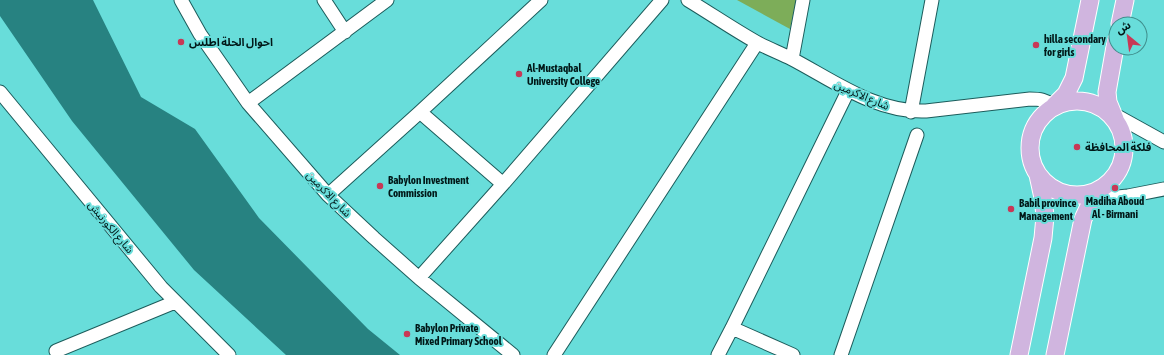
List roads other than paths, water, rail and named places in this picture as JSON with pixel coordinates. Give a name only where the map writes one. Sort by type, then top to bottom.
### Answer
[{"type":"main road","points":[[1090,0],[1074,78],[1066,94],[1041,117],[1032,131],[1029,148],[1032,164],[1040,179],[1053,189],[1070,195],[1099,193]]},
{"type":"main road","points":[[1121,16],[1124,0]]},
{"type":"main road","points":[[1055,355],[1082,226],[1090,204],[1116,174],[1124,156],[1123,136],[1111,115],[1108,102],[1107,92],[1113,56]]},
{"type":"main road","points":[[1054,106],[1063,102],[1078,100],[1093,103],[1111,115]]},
{"type":"main road","points":[[1019,355],[1043,238],[1045,216],[1043,198],[1037,173]]},
{"type":"street","name":"شارع الاكرمين","points":[[181,0],[200,34],[248,103],[328,195],[419,278],[513,355]]},
{"type":"street","points":[[324,0],[344,32]]},
{"type":"street","points":[[248,103],[387,0]]},
{"type":"street","points":[[328,195],[541,0]]},
{"type":"street","points":[[419,278],[503,184],[662,0]]},
{"type":"street","name":"شارع الاكرمين","points":[[688,0],[757,43],[792,59],[848,91],[890,107],[911,112],[1030,99],[1042,99],[1050,102],[1054,106]]},
{"type":"street","points":[[792,59],[803,0]]},
{"type":"street","points":[[911,112],[932,0]]},
{"type":"street","points":[[554,355],[757,43]]},
{"type":"street","points":[[718,355],[848,91]]},
{"type":"street","name":"شارع الكورنيش","points":[[0,92],[156,281],[175,302],[229,355]]},
{"type":"street","points":[[420,112],[503,184]]},
{"type":"street","points":[[1111,115],[1164,142]]},
{"type":"street","points":[[841,355],[917,135]]},
{"type":"street","points":[[1099,193],[1107,198],[1128,196],[1164,189]]},
{"type":"street","points":[[56,351],[175,302]]},
{"type":"street","points":[[732,328],[793,355]]},
{"type":"water","points":[[0,0],[93,0],[141,97],[195,129],[259,218],[368,329],[400,355],[286,355],[194,270],[72,121],[0,16]]},
{"type":"place","name":"احوال الحلة اطلس","points":[[181,42]]},
{"type":"place","name":"hilla secondary for girls","points":[[1036,45]]},
{"type":"place","name":"Al-Mustaqbal University College","points":[[519,74]]},
{"type":"place","name":"فلكة المحافظة","points":[[1077,147]]},
{"type":"place","name":"Babylon Investment Commission","points":[[380,186]]},
{"type":"place","name":"Madiha Aboud Al - Birmani","points":[[1115,188]]},
{"type":"place","name":"Babil province Management","points":[[1011,209]]},
{"type":"place","name":"Babylon Private Mixed Primary School","points":[[407,334]]}]
